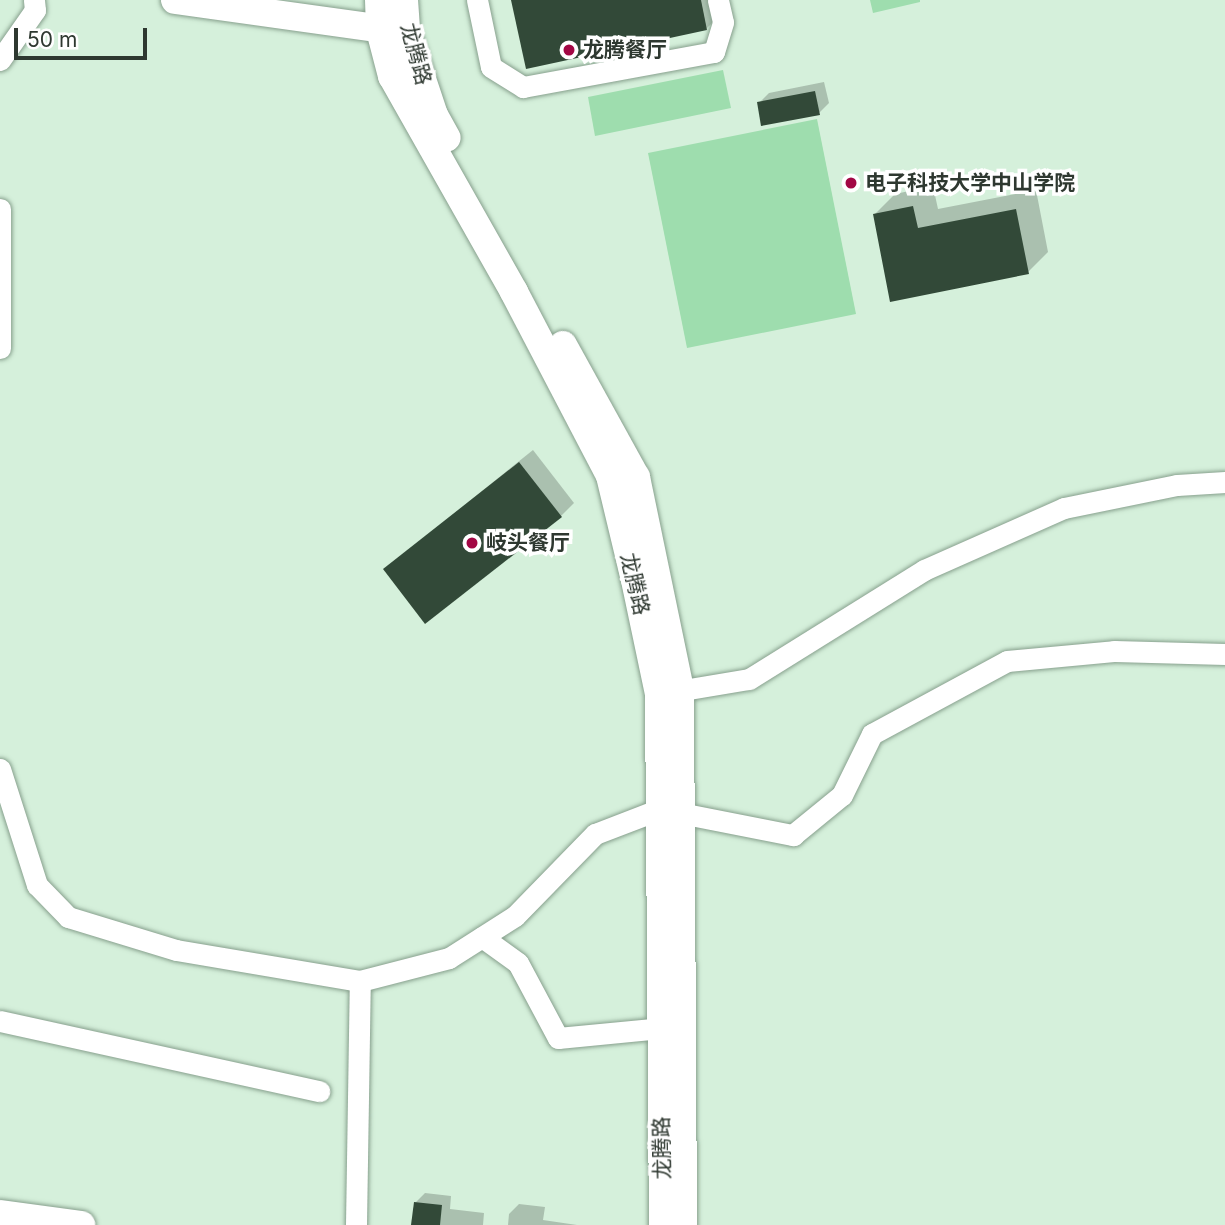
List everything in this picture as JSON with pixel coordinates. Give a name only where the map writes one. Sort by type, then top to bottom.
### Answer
[{"type":"street","points":[[0,60],[35,10],[34,0]]},
{"type":"street","points":[[176,0],[393,30]]},
{"type":"street","name":"龙腾路","points":[[379,0],[393,30]]},
{"type":"street","name":"龙腾路","points":[[404,0],[393,30],[392,76],[514,292],[610,476],[670,692],[670,811],[683,1225]]},
{"type":"street","points":[[477,0],[491,67],[523,87],[714,52],[723,22],[718,0]]},
{"type":"street","points":[[0,209],[0,348]]},
{"type":"street","points":[[670,692],[750,679],[924,570],[1064,508],[1177,485],[1225,482]]},
{"type":"street","points":[[0,769],[37,886],[68,916],[176,950],[360,981],[449,958],[515,916],[595,834],[670,811],[793,835],[842,795],[872,734],[1007,660],[1114,651],[1225,654]]},
{"type":"street","name":"龙腾路","points":[[663,1225],[661,1028],[670,811]]},
{"type":"street","points":[[482,937],[518,963],[558,1038],[661,1028]]},
{"type":"street","points":[[356,1225],[360,981]]},
{"type":"street","points":[[0,1021],[319,1091]]},
{"type":"street","points":[[0,1214],[81,1225]]},
{"type":"green space","points":[[870,0],[920,0],[920,2],[873,13]]},
{"type":"green space","points":[[723,70],[731,108],[595,136],[588,97]]},
{"type":"green space","points":[[817,119],[856,314],[687,348],[648,153]]},
{"type":"building","name":"龙腾餐厅","points":[[511,0],[701,0],[707,30],[526,69]]},
{"type":"building","points":[[815,91],[820,115],[761,126],[757,102]]},
{"type":"building","points":[[913,206],[918,228],[1016,209],[1029,274],[890,302],[873,214]]},
{"type":"building","name":"岐头餐厅","points":[[519,462],[562,517],[425,624],[383,569]]},
{"type":"building","points":[[414,1202],[442,1205],[440,1225],[411,1225]]},
{"type":"place","name":"龙腾餐厅","points":[[569,50]]},
{"type":"place","name":"电子科技大学中山学院","points":[[851,183]]},
{"type":"place","name":"岐头餐厅","points":[[472,543]]}]
